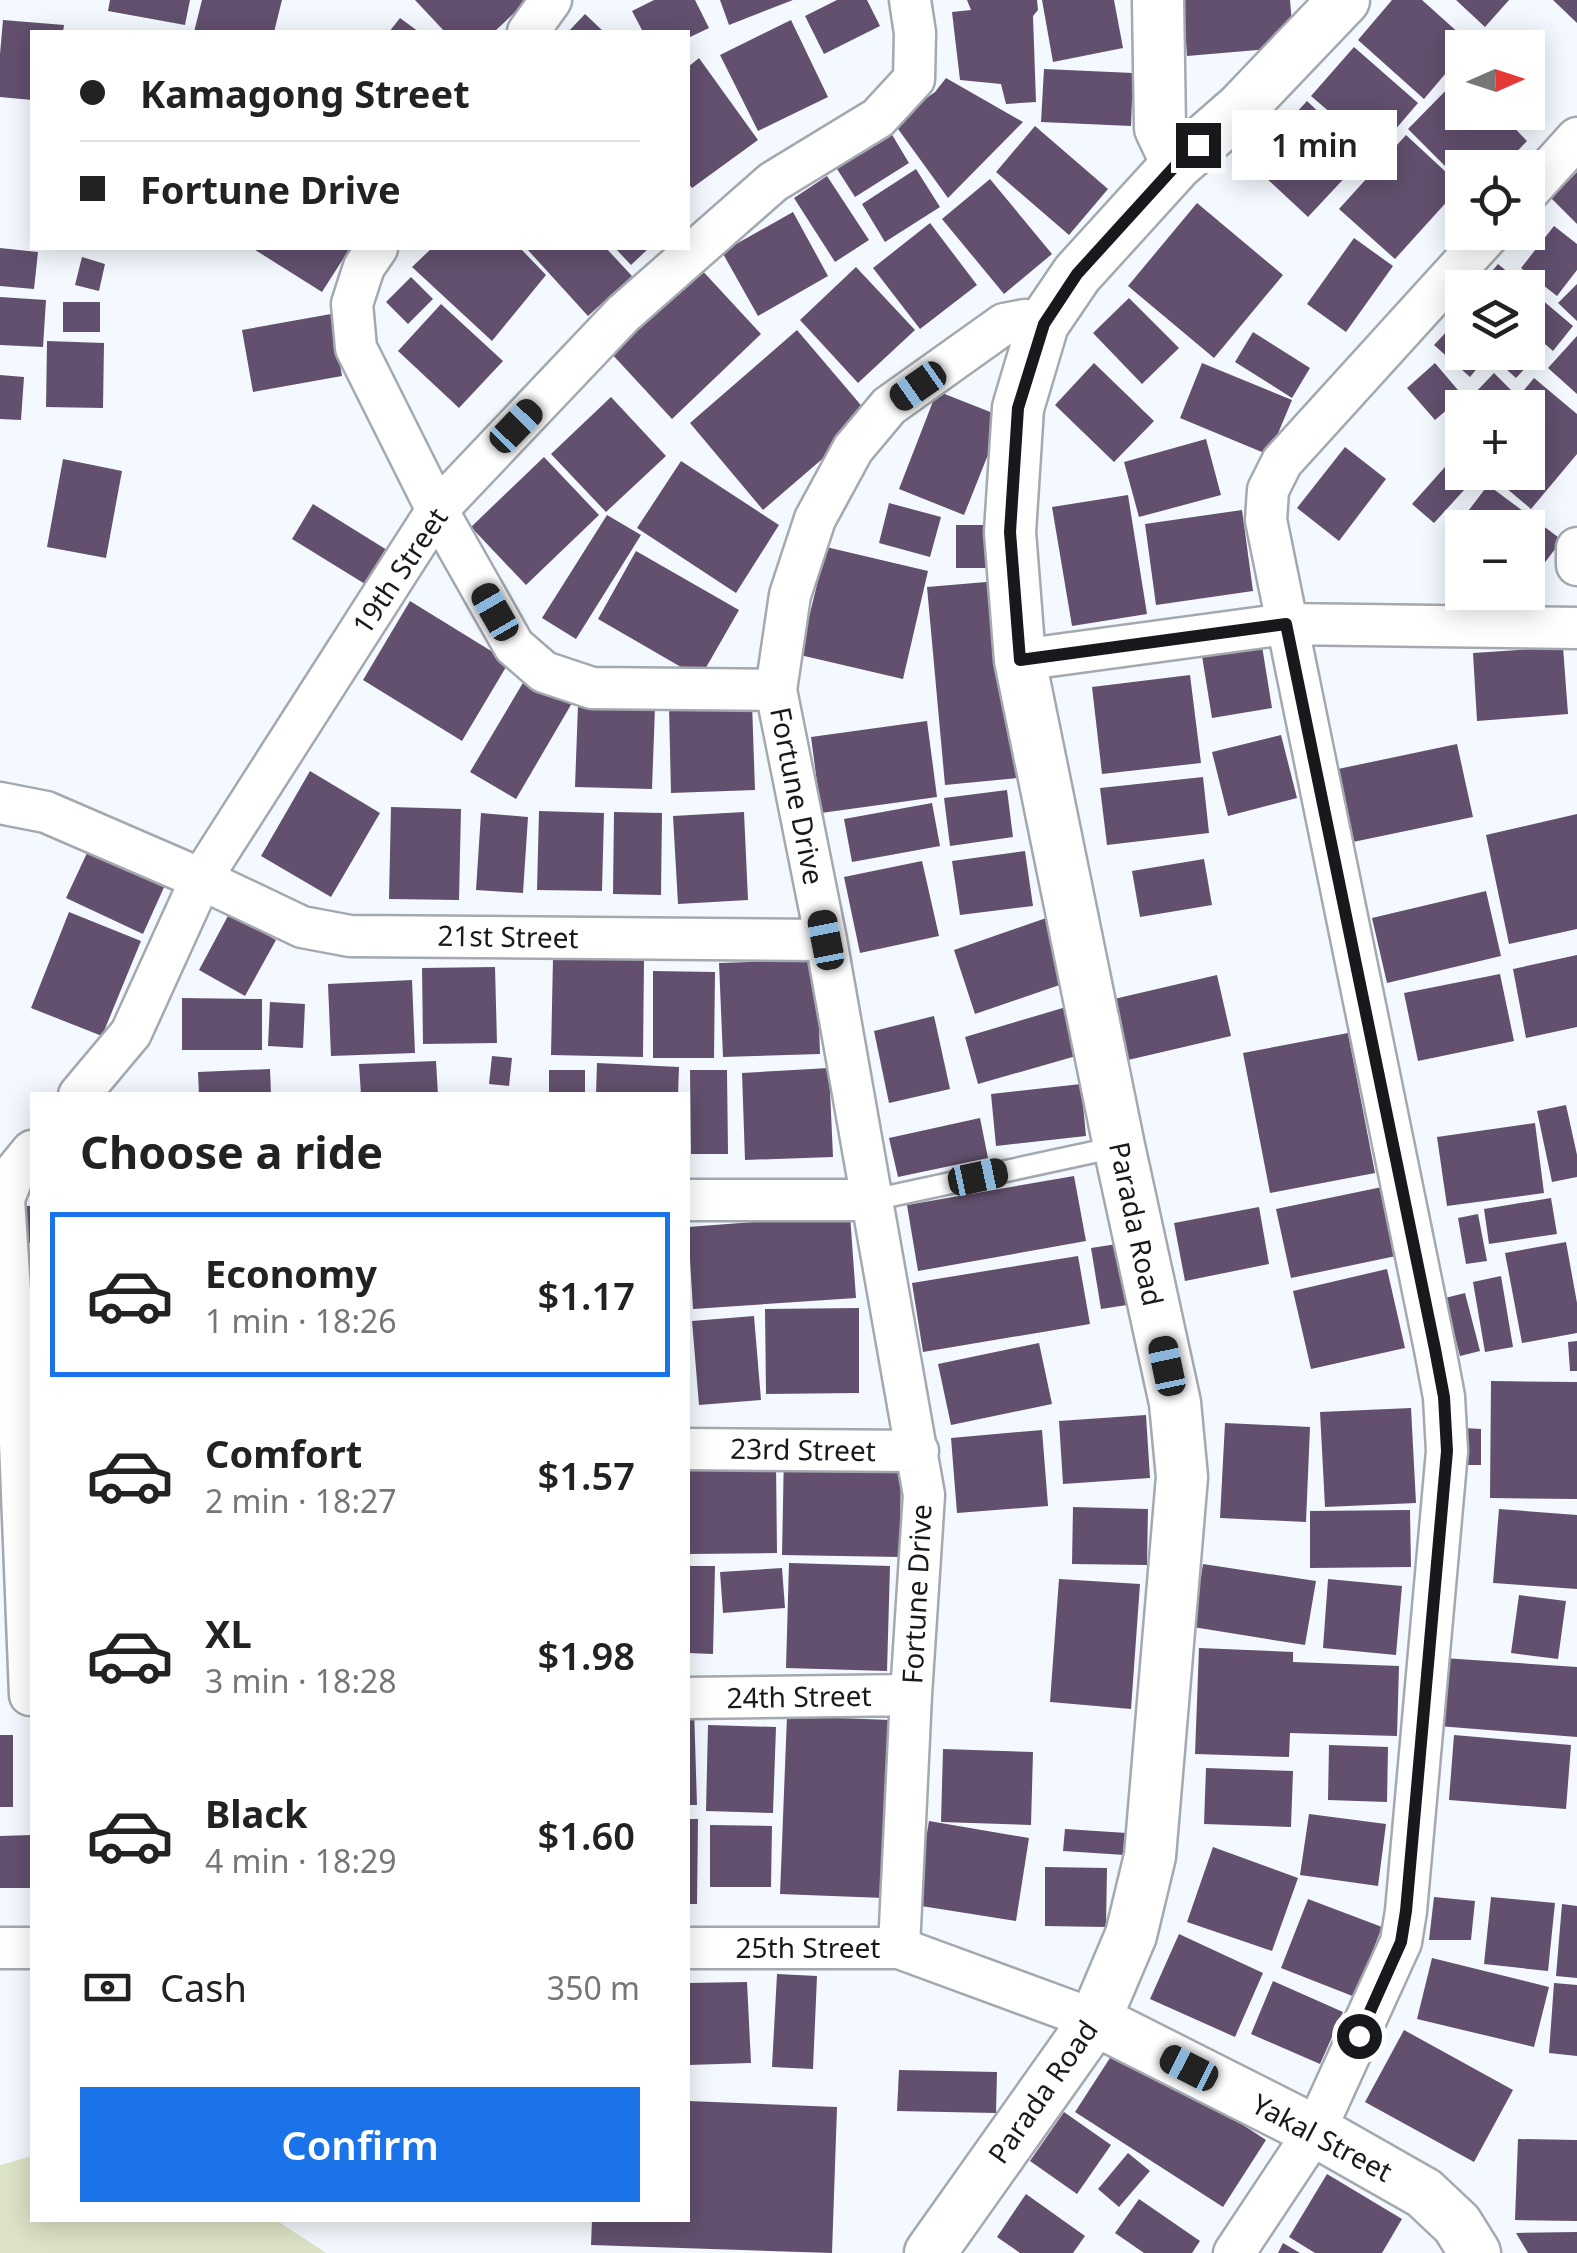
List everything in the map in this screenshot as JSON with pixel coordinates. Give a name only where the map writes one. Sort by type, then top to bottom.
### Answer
[{"type":"street","points":[[529,30],[551,0]]},
{"type":"street","name":"19th Street","points":[[82,1092],[131,1033],[201,879],[436,510],[623,314],[773,182],[878,118],[914,79],[916,33],[910,0]]},
{"type":"street","points":[[1158,0],[1160,128],[1177,164]]},
{"type":"street","points":[[1044,324],[1077,274],[1177,164],[1240,108],[1344,0]]},
{"type":"street","points":[[1545,173],[1577,138]]},
{"type":"street","points":[[377,250],[364,267],[352,304],[356,348],[436,510],[514,646],[544,672],[592,688],[776,690]]},
{"type":"street","points":[[1234,2253],[1314,2131],[1401,1942],[1447,1451],[1444,1397],[1435,1349],[1266,520],[1268,490],[1282,462],[1475,250]]},
{"type":"street","name":"Fortune Drive","points":[[899,1948],[924,1495],[826,940],[776,690],[790,595],[814,519],[853,449],[889,406],[1004,324],[1026,320],[1044,324]]},
{"type":"street","name":"Parada Road","points":[[930,2253],[1095,2020],[1131,1935],[1150,1856],[1182,1477],[1175,1403],[1020,660],[1010,532],[1018,408],[1044,324]]},
{"type":"street","points":[[1577,548],[1577,564]]},
{"type":"street","points":[[1020,660],[1286,624],[1577,628]]},
{"type":"street","name":"21st Street","points":[[0,803],[46,812],[302,926],[350,936],[826,940]]},
{"type":"street","points":[[21,1697],[26,1442],[14,1173],[30,1153]]},
{"type":"street","points":[[690,1200],[872,1200]]},
{"type":"street","name":"23rd Street","points":[[690,1449],[918,1451]]},
{"type":"street","name":"24th Street","points":[[690,1698],[911,1695]]},
{"type":"street","points":[[0,1948],[30,1948]]},
{"type":"street","name":"25th Street","points":[[690,1948],[899,1948],[1095,2020]]},
{"type":"street","name":"Yakal Street","points":[[1095,2020],[1314,2131],[1424,2193],[1457,2224],[1475,2253]]},
{"type":"lane","points":[[872,1200],[1120,1146]]},
{"type":"green space","points":[[30,2157],[30,2222],[279,2222],[326,2253],[0,2253],[0,2165]]},
{"type":"building","points":[[110,0],[190,0],[185,25],[108,11]]},
{"type":"building","points":[[202,0],[282,0],[274,30],[194,30]]},
{"type":"building","points":[[415,0],[528,0],[496,30],[443,30]]},
{"type":"building","points":[[654,0],[695,0],[709,28],[690,37],[690,30],[642,30],[632,11]]},
{"type":"building","points":[[720,0],[793,0],[729,25]]},
{"type":"building","points":[[837,0],[867,0],[880,26],[824,54],[805,16]]},
{"type":"building","points":[[967,0],[1037,0],[1038,10],[1033,16],[1036,102],[1006,104],[1001,84],[960,80],[952,12],[971,10]]},
{"type":"building","points":[[1042,0],[1114,0],[1123,48],[1053,62]]},
{"type":"building","points":[[1183,0],[1290,0],[1294,47],[1187,56]]},
{"type":"building","points":[[1392,0],[1422,0],[1455,30],[1445,30],[1445,74],[1424,99],[1358,40]]},
{"type":"building","points":[[1456,0],[1509,0],[1485,27]]},
{"type":"building","points":[[1553,0],[1577,0],[1577,23]]},
{"type":"building","points":[[585,14],[602,30],[570,30]]},
{"type":"building","points":[[400,18],[416,30],[391,30]]},
{"type":"building","points":[[3,20],[64,25],[63,30],[30,30],[30,100],[0,97]]},
{"type":"building","points":[[791,20],[828,97],[758,131],[720,55]]},
{"type":"building","points":[[1354,47],[1418,103],[1376,152],[1311,96]]},
{"type":"building","points":[[699,58],[758,140],[692,188],[690,186],[690,65]]},
{"type":"building","points":[[1044,69],[1133,73],[1131,126],[1041,122]]},
{"type":"building","points":[[946,78],[1023,122],[948,198],[893,122],[935,92]]},
{"type":"building","points":[[1445,91],[1445,130],[1516,130],[1527,141],[1518,150],[1445,150],[1445,166],[1408,129]]},
{"type":"building","points":[[1307,101],[1365,156],[1308,217],[1250,163]]},
{"type":"building","points":[[885,123],[909,163],[855,197],[830,158]]},
{"type":"building","points":[[1035,126],[1108,189],[1069,235],[996,172]]},
{"type":"building","points":[[1406,135],[1445,171],[1445,204],[1395,259],[1339,209]]},
{"type":"building","points":[[916,169],[940,207],[885,242],[862,204]]},
{"type":"building","points":[[1577,172],[1577,224],[1551,198]]},
{"type":"building","points":[[827,176],[869,240],[835,262],[794,198]]},
{"type":"building","points":[[990,179],[1052,254],[1004,294],[942,219]]},
{"type":"building","points":[[1197,203],[1283,275],[1214,358],[1128,286]]},
{"type":"building","points":[[793,212],[828,276],[758,316],[722,252]]},
{"type":"building","points":[[930,223],[977,285],[920,329],[873,268]]},
{"type":"building","points":[[1554,226],[1577,244],[1577,270],[1557,296],[1545,287],[1545,270],[1521,268],[1535,250],[1545,250],[1545,237]]},
{"type":"building","points":[[1354,238],[1393,266],[1346,332],[1307,304]]},
{"type":"building","points":[[0,248],[38,252],[34,289],[0,286]]},
{"type":"building","points":[[255,250],[349,250],[322,292]]},
{"type":"building","points":[[430,250],[522,250],[546,275],[492,341],[412,267]]},
{"type":"building","points":[[528,250],[608,250],[632,276],[588,316]]},
{"type":"building","points":[[617,250],[647,250],[631,265]]},
{"type":"building","points":[[82,257],[105,264],[99,291],[75,285]]},
{"type":"building","points":[[699,267],[761,334],[672,419],[610,352]]},
{"type":"building","points":[[856,267],[915,330],[858,383],[800,320]]},
{"type":"building","points":[[411,277],[433,299],[408,324],[386,302]]},
{"type":"building","points":[[1577,284],[1577,321],[1558,303]]},
{"type":"building","points":[[0,297],[46,300],[43,347],[0,345]]},
{"type":"building","points":[[1129,298],[1179,348],[1142,384],[1093,333]]},
{"type":"building","points":[[63,302],[100,302],[100,332],[63,332]]},
{"type":"building","points":[[1545,302],[1573,326],[1553,351],[1545,344]]},
{"type":"building","points":[[441,304],[503,361],[459,408],[398,351]]},
{"type":"building","points":[[331,314],[342,376],[253,392],[242,330]]},
{"type":"building","points":[[797,330],[871,417],[763,510],[690,423]]},
{"type":"building","points":[[1253,332],[1310,368],[1292,398],[1235,362]]},
{"type":"building","points":[[1445,333],[1445,355],[1434,345]]},
{"type":"building","points":[[1577,336],[1577,394],[1548,368]]},
{"type":"building","points":[[47,341],[104,343],[103,408],[46,407]]},
{"type":"building","points":[[1094,363],[1154,421],[1114,462],[1055,405]]},
{"type":"building","points":[[1202,363],[1292,400],[1269,455],[1180,418]]},
{"type":"building","points":[[1435,363],[1458,390],[1445,390],[1445,411],[1435,420],[1407,388]]},
{"type":"building","points":[[1507,370],[1523,370],[1516,378]]},
{"type":"building","points":[[1494,373],[1511,390],[1478,390]]},
{"type":"building","points":[[0,375],[24,377],[21,420],[0,419]]},
{"type":"building","points":[[1534,378],[1577,414],[1577,454],[1531,509],[1508,490],[1545,490],[1545,390],[1524,390]]},
{"type":"building","points":[[937,391],[1003,417],[964,515],[899,489]]},
{"type":"building","points":[[611,397],[666,456],[606,512],[551,454]]},
{"type":"building","points":[[1206,439],[1221,495],[1139,517],[1124,462]]},
{"type":"building","points":[[1345,447],[1386,479],[1339,541],[1297,508]]},
{"type":"building","points":[[544,457],[599,515],[526,585],[471,527]]},
{"type":"building","points":[[63,459],[122,471],[106,558],[47,547]]},
{"type":"building","points":[[681,461],[779,525],[736,593],[637,528]]},
{"type":"building","points":[[1445,467],[1445,490],[1464,490],[1434,523],[1412,504]]},
{"type":"building","points":[[1484,490],[1495,490],[1522,510],[1469,510]]},
{"type":"building","points":[[1128,495],[1147,614],[1072,626],[1052,507]]},
{"type":"building","points":[[889,503],[941,517],[930,557],[879,543]]},
{"type":"building","points":[[313,504],[387,550],[365,584],[292,539]]},
{"type":"building","points":[[1242,510],[1253,591],[1156,605],[1145,524]]},
{"type":"building","points":[[607,515],[641,535],[576,639],[542,618]]},
{"type":"building","points":[[956,525],[988,525],[988,568],[956,568]]},
{"type":"building","points":[[1545,527],[1562,540],[1545,562]]},
{"type":"building","points":[[826,547],[928,571],[903,679],[800,655]]},
{"type":"building","points":[[636,551],[739,610],[700,678],[598,619]]},
{"type":"building","points":[[1010,580],[1027,777],[945,785],[927,587]]},
{"type":"building","points":[[410,601],[509,662],[462,741],[363,680]]},
{"type":"building","points":[[1262,646],[1272,708],[1212,718],[1202,656]]},
{"type":"building","points":[[1563,647],[1568,714],[1477,721],[1473,653]]},
{"type":"building","points":[[1190,675],[1201,763],[1102,774],[1092,687]]},
{"type":"building","points":[[527,676],[572,703],[516,799],[470,772]]},
{"type":"building","points":[[752,703],[755,790],[671,793],[669,706]]},
{"type":"building","points":[[578,705],[655,707],[652,789],[575,787]]},
{"type":"building","points":[[927,721],[937,797],[821,813],[811,737]]},
{"type":"building","points":[[1281,735],[1297,798],[1228,816],[1212,752]]},
{"type":"building","points":[[1457,744],[1473,817],[1353,842],[1338,769]]},
{"type":"building","points":[[310,771],[380,813],[331,897],[261,856]]},
{"type":"building","points":[[1203,777],[1209,833],[1107,845],[1100,788]]},
{"type":"building","points":[[1007,790],[1013,837],[950,846],[944,798]]},
{"type":"building","points":[[932,803],[940,846],[852,862],[844,819]]},
{"type":"building","points":[[391,807],[461,809],[459,900],[389,899]]},
{"type":"building","points":[[539,811],[604,813],[602,891],[537,890]]},
{"type":"building","points":[[614,812],[662,813],[661,895],[613,894]]},
{"type":"building","points":[[744,812],[748,900],[678,904],[673,816]]},
{"type":"building","points":[[481,813],[528,817],[523,893],[476,890]]},
{"type":"building","points":[[1577,814],[1577,929],[1509,944],[1486,835]]},
{"type":"building","points":[[94,838],[170,874],[143,934],[66,898]]},
{"type":"building","points":[[1025,851],[1033,906],[960,915],[952,861]]},
{"type":"building","points":[[1204,859],[1212,905],[1140,917],[1132,871]]},
{"type":"building","points":[[922,861],[939,936],[860,953],[844,877]]},
{"type":"building","points":[[1486,891],[1501,956],[1387,983],[1372,918]]},
{"type":"building","points":[[69,912],[141,941],[102,1036],[31,1008]]},
{"type":"building","points":[[229,914],[276,940],[245,996],[199,970]]},
{"type":"building","points":[[1052,916],[1074,980],[975,1014],[954,950]]},
{"type":"building","points":[[1577,955],[1577,1027],[1526,1038],[1513,969]]},
{"type":"building","points":[[553,958],[644,959],[643,1057],[551,1055]]},
{"type":"building","points":[[817,960],[820,1054],[723,1057],[719,963]]},
{"type":"building","points":[[495,967],[497,1043],[423,1044],[422,968]]},
{"type":"building","points":[[653,971],[715,972],[714,1058],[653,1058]]},
{"type":"building","points":[[1500,974],[1514,1041],[1418,1061],[1404,993]]},
{"type":"building","points":[[1217,975],[1231,1036],[1128,1060],[1114,999]]},
{"type":"building","points":[[412,980],[415,1053],[331,1056],[328,984]]},
{"type":"building","points":[[182,998],[262,999],[262,1050],[182,1050]]},
{"type":"building","points":[[270,1002],[305,1004],[303,1048],[268,1046]]},
{"type":"building","points":[[1083,1002],[1097,1050],[978,1084],[965,1037]]},
{"type":"building","points":[[934,1016],[950,1089],[889,1103],[874,1031]]},
{"type":"building","points":[[1348,1033],[1375,1173],[1270,1193],[1243,1053]]},
{"type":"building","points":[[492,1056],[512,1058],[509,1086],[489,1084]]},
{"type":"building","points":[[436,1061],[438,1092],[361,1092],[359,1064]]},
{"type":"building","points":[[597,1063],[679,1067],[678,1092],[596,1092]]},
{"type":"building","points":[[829,1068],[833,1157],[745,1160],[742,1073]]},
{"type":"building","points":[[270,1069],[271,1092],[199,1092],[198,1072]]},
{"type":"building","points":[[549,1070],[585,1070],[585,1092],[549,1092]]},
{"type":"building","points":[[690,1070],[727,1070],[728,1154],[691,1154]]},
{"type":"building","points":[[1081,1084],[1086,1136],[996,1146],[991,1094]]},
{"type":"building","points":[[1566,1105],[1577,1155],[1577,1177],[1552,1182],[1537,1111]]},
{"type":"building","points":[[980,1118],[988,1158],[898,1177],[889,1138]]},
{"type":"building","points":[[1535,1123],[1544,1193],[1447,1206],[1437,1137]]},
{"type":"building","points":[[1074,1176],[1086,1241],[918,1271],[907,1205]]},
{"type":"building","points":[[1382,1187],[1396,1256],[1291,1278],[1276,1209]]},
{"type":"building","points":[[1551,1198],[1557,1234],[1489,1244],[1484,1209]]},
{"type":"building","points":[[23,1206],[30,1206],[30,1243],[24,1243]]},
{"type":"building","points":[[1259,1207],[1269,1264],[1185,1281],[1174,1223]]},
{"type":"building","points":[[1478,1214],[1487,1261],[1466,1264],[1458,1218]]},
{"type":"building","points":[[850,1215],[856,1298],[693,1309],[690,1227]]},
{"type":"building","points":[[1566,1242],[1577,1303],[1577,1333],[1522,1343],[1505,1253]]},
{"type":"building","points":[[1117,1244],[1127,1305],[1101,1309],[1091,1248]]},
{"type":"building","points":[[1078,1256],[1090,1324],[923,1352],[912,1283]]},
{"type":"building","points":[[1387,1269],[1405,1348],[1311,1369],[1293,1291]]},
{"type":"building","points":[[1501,1276],[1513,1347],[1485,1352],[1473,1282]]},
{"type":"building","points":[[1465,1293],[1480,1351],[1460,1356],[1445,1298]]},
{"type":"building","points":[[859,1308],[859,1393],[766,1394],[765,1309]]},
{"type":"building","points":[[754,1316],[761,1400],[699,1405],[692,1321]]},
{"type":"building","points":[[1577,1341],[1577,1371],[1570,1371],[1568,1342]]},
{"type":"building","points":[[1039,1343],[1052,1404],[951,1425],[938,1364]]},
{"type":"building","points":[[1491,1381],[1577,1382],[1577,1499],[1490,1498]]},
{"type":"building","points":[[1411,1408],[1416,1503],[1325,1507],[1320,1412]]},
{"type":"building","points":[[1146,1415],[1150,1478],[1063,1484],[1059,1421]]},
{"type":"building","points":[[1225,1423],[1310,1427],[1306,1522],[1220,1518]]},
{"type":"building","points":[[1464,1428],[1481,1429],[1481,1465],[1464,1465]]},
{"type":"building","points":[[1042,1430],[1048,1506],[957,1513],[951,1438]]},
{"type":"building","points":[[784,1452],[901,1454],[900,1557],[782,1555]]},
{"type":"building","points":[[776,1462],[777,1553],[690,1554],[690,1463]]},
{"type":"building","points":[[1073,1507],[1148,1509],[1147,1565],[1072,1564]]},
{"type":"building","points":[[1499,1509],[1577,1515],[1577,1589],[1493,1583]]},
{"type":"building","points":[[1410,1510],[1411,1567],[1310,1568],[1310,1511]]},
{"type":"building","points":[[789,1563],[890,1566],[887,1671],[786,1668]]},
{"type":"building","points":[[1203,1564],[1316,1581],[1305,1645],[1193,1627]]},
{"type":"building","points":[[690,1566],[715,1566],[713,1654],[690,1653]]},
{"type":"building","points":[[782,1568],[785,1608],[723,1613],[720,1572]]},
{"type":"building","points":[[1059,1579],[1140,1584],[1131,1709],[1050,1702]]},
{"type":"building","points":[[1328,1579],[1402,1586],[1396,1655],[1323,1648]]},
{"type":"building","points":[[1519,1595],[1566,1601],[1558,1659],[1511,1653]]},
{"type":"building","points":[[1199,1648],[1293,1652],[1293,1662],[1399,1666],[1397,1736],[1290,1733],[1289,1757],[1195,1754]]},
{"type":"building","points":[[1443,1658],[1577,1667],[1577,1737],[1438,1726]]},
{"type":"building","points":[[690,1708],[694,1708],[697,1805],[690,1805]]},
{"type":"building","points":[[787,1716],[890,1720],[884,1898],[780,1894]]},
{"type":"building","points":[[708,1725],[776,1727],[773,1813],[706,1811]]},
{"type":"building","points":[[0,1735],[13,1735],[13,1807],[0,1807]]},
{"type":"building","points":[[1454,1735],[1571,1745],[1566,1809],[1449,1800]]},
{"type":"building","points":[[1329,1745],[1388,1747],[1387,1802],[1328,1800]]},
{"type":"building","points":[[943,1749],[1033,1752],[1031,1825],[941,1822]]},
{"type":"building","points":[[1206,1768],[1293,1771],[1291,1827],[1204,1824]]},
{"type":"building","points":[[1309,1814],[1386,1824],[1378,1886],[1300,1875]]},
{"type":"building","points":[[690,1819],[698,1819],[697,1904],[690,1904]]},
{"type":"building","points":[[929,1821],[1029,1838],[1016,1921],[915,1905]]},
{"type":"building","points":[[710,1825],[772,1826],[771,1887],[710,1887]]},
{"type":"building","points":[[1065,1829],[1127,1833],[1125,1855],[1063,1851]]},
{"type":"building","points":[[30,1835],[30,1888],[0,1888],[0,1836]]},
{"type":"building","points":[[1213,1847],[1298,1878],[1272,1951],[1187,1922]]},
{"type":"building","points":[[1045,1867],[1107,1868],[1106,1927],[1045,1926]]},
{"type":"building","points":[[1434,1897],[1475,1901],[1471,1940],[1429,1940]]},
{"type":"building","points":[[1491,1897],[1555,1903],[1548,1971],[1484,1964]]},
{"type":"building","points":[[1308,1899],[1382,1927],[1355,1997],[1281,1968]]},
{"type":"building","points":[[1562,1904],[1577,1906],[1577,1978],[1556,1976]]},
{"type":"building","points":[[1179,1934],[1263,1973],[1235,2037],[1150,1999]]},
{"type":"building","points":[[1432,1958],[1549,1987],[1534,2047],[1417,2019]]},
{"type":"building","points":[[777,1974],[817,1976],[813,2069],[772,2067]]},
{"type":"building","points":[[1273,1981],[1343,2012],[1320,2064],[1251,2034]]},
{"type":"building","points":[[747,1982],[751,2063],[690,2065],[690,1983]]},
{"type":"building","points":[[1554,1983],[1577,1985],[1577,2056],[1549,2053]]},
{"type":"building","points":[[1404,2030],[1513,2090],[1474,2162],[1365,2102]]},
{"type":"building","points":[[1119,2044],[1266,2140],[1223,2207],[1075,2112]]},
{"type":"building","points":[[899,2070],[997,2072],[996,2113],[897,2111]]},
{"type":"building","points":[[690,2101],[837,2107],[832,2253],[591,2245],[592,2222],[690,2222]]},
{"type":"building","points":[[1064,2112],[1111,2145],[1077,2194],[1030,2161]]},
{"type":"building","points":[[1518,2139],[1577,2140],[1577,2221],[1515,2220]]},
{"type":"building","points":[[1128,2153],[1150,2171],[1119,2207],[1098,2189]]},
{"type":"building","points":[[1327,2174],[1402,2219],[1382,2253],[1315,2253],[1289,2237]]},
{"type":"building","points":[[1026,2194],[1085,2236],[1073,2253],[1020,2253],[997,2237]]},
{"type":"building","points":[[1139,2199],[1200,2241],[1192,2253],[1144,2253],[1115,2233]]},
{"type":"building","points":[[1577,2232],[1577,2253],[1528,2253],[1516,2233]]},
{"type":"building","points":[[1283,2243],[1300,2253],[1278,2253]]},
{"type":"route","points":[[1198,145],[1077,274],[1044,324],[1018,408],[1010,532],[1020,660],[1286,624],[1435,1349],[1444,1397],[1447,1451],[1406,1911],[1401,1942],[1359,2036]]}]
